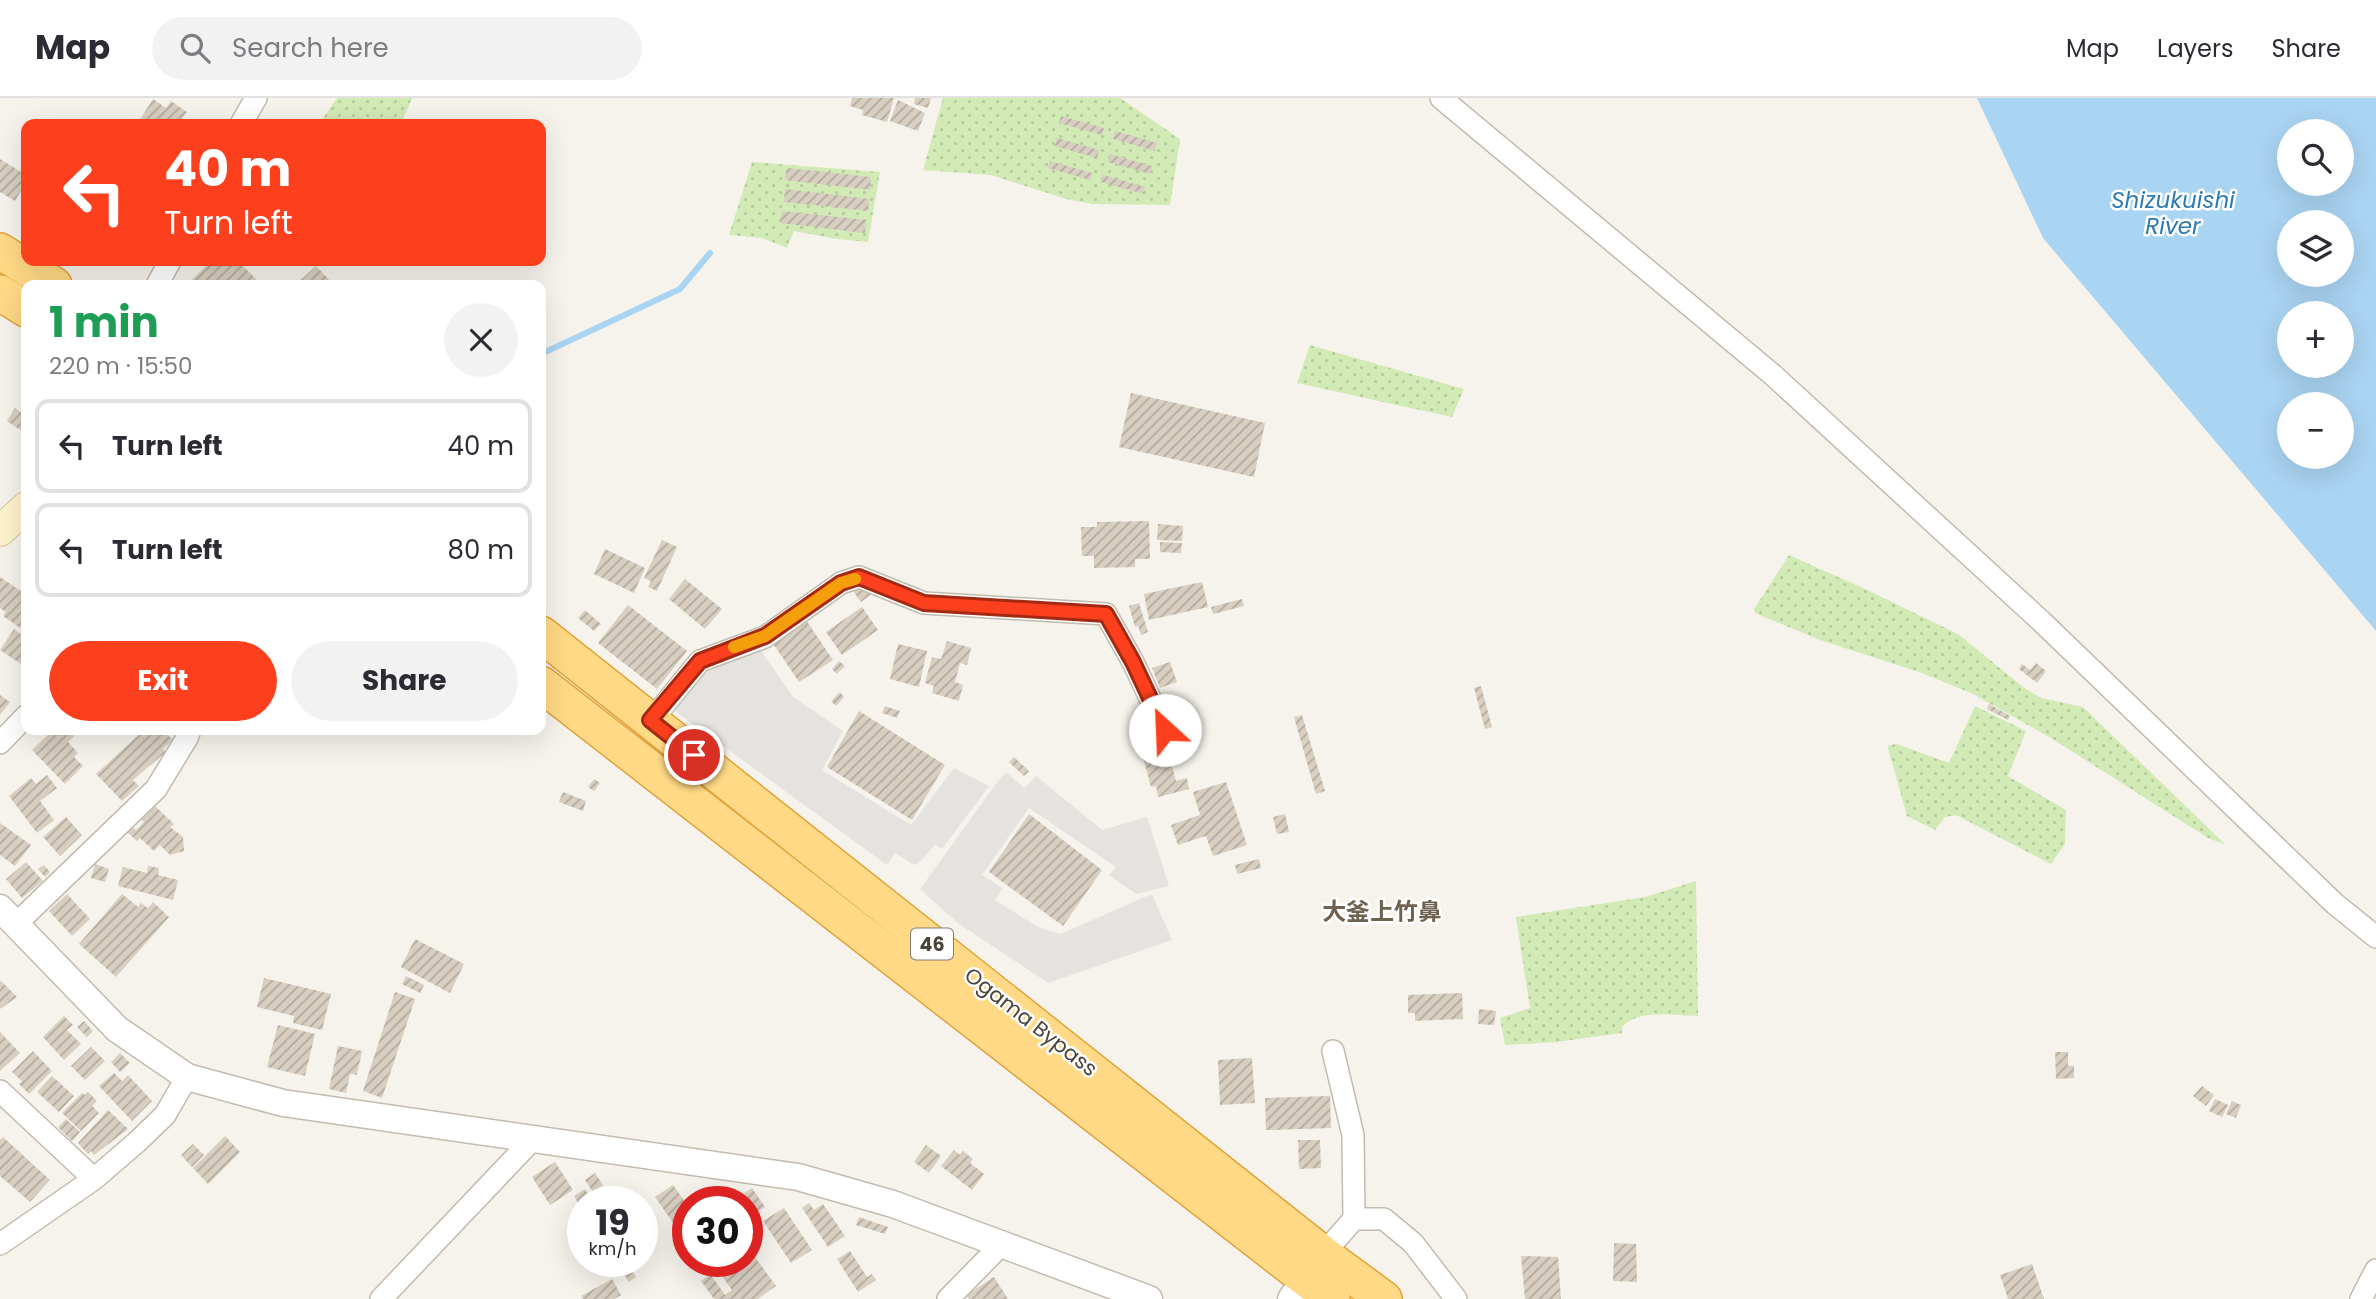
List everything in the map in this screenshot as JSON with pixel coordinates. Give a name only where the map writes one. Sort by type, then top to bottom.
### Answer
[{"type":"highway","points":[[0,251],[21,264]]},
{"type":"highway","points":[[24,266],[46,280]]},
{"type":"highway","points":[[0,293],[21,306]]},
{"type":"highway","name":"Ogama Bypass","points":[[546,638],[650,720],[1313,1283]]},
{"type":"highway","name":"Ogama Bypass","points":[[546,688],[1313,1283]]},
{"type":"highway","name":"46","points":[[1313,1283],[1384,1299]]},
{"type":"main road","points":[[0,531],[21,512]]},
{"type":"street","points":[[244,119],[256,98]]},
{"type":"street","points":[[1441,98],[1773,375],[2041,621],[2335,904],[2376,937]]},
{"type":"street","points":[[650,720],[700,661],[765,636],[841,583],[859,577],[924,603],[1106,614],[1133,662],[1165,730]]},
{"type":"street","points":[[0,743],[21,721]]},
{"type":"street","points":[[188,735],[156,789],[8,916],[117,1029],[187,1077],[283,1103],[798,1177],[893,1204],[1149,1299]]},
{"type":"street","points":[[1313,1283],[1354,1219],[1353,1135],[1333,1051]]},
{"type":"street","points":[[0,1244],[93,1179],[165,1115],[187,1077]]},
{"type":"street","points":[[0,1091],[93,1179]]},
{"type":"street","points":[[381,1299],[534,1138]]},
{"type":"street","points":[[1354,1219],[1384,1219],[1413,1243],[1456,1299]]},
{"type":"street","points":[[948,1299],[1000,1245]]},
{"type":"street","points":[[2361,1299],[2376,1270]]},
{"type":"green space","points":[[337,98],[412,98],[403,119],[322,119]]},
{"type":"green space","points":[[943,98],[1120,98],[1180,139],[1170,205],[1093,204],[1066,199],[991,175],[923,170]]},
{"type":"green space","points":[[752,162],[880,172],[868,242],[794,231],[787,248],[762,238],[729,235]]},
{"type":"green space","points":[[1310,345],[1464,389],[1452,417],[1297,383]]},
{"type":"green space","points":[[1789,555],[1958,634],[2023,687],[2041,698],[2083,707],[2226,845],[2208,838],[2051,738],[1973,694],[1922,673],[1820,640],[1755,613],[1754,609]]},
{"type":"green space","points":[[1975,706],[2026,731],[2008,776],[2066,810],[2065,844],[2051,864],[1956,815],[1945,817],[1935,830],[1907,816],[1889,745],[1897,744],[1949,763]]},
{"type":"green space","points":[[1696,881],[1698,1016],[1647,1015],[1629,1021],[1622,1027],[1622,1033],[1556,1042],[1505,1045],[1500,1018],[1530,1008],[1516,917],[1645,897]]},
{"type":"shaded area","points":[[759,648],[793,697],[843,731],[822,770],[911,825],[954,768],[989,786],[942,849],[935,845],[914,865],[895,853],[887,865],[672,709],[711,665]]},
{"type":"shaded area","points":[[1007,773],[1025,788],[1036,776],[1102,830],[1147,817],[1169,886],[1136,894],[1109,875],[1116,867],[1029,808],[982,875],[1003,888],[995,900],[1038,927],[1060,934],[1152,894],[1172,940],[1048,983],[959,924],[920,889],[1001,777]]},
{"type":"water","name":"Shizukuishi River","points":[[1977,98],[2376,98],[2376,631],[2043,238]]},
{"type":"building","points":[[852,98],[894,98],[887,122],[862,115],[863,110],[850,106]]},
{"type":"building","points":[[915,98],[931,98],[928,108],[914,104]]},
{"type":"building","points":[[153,99],[166,108],[171,101],[187,112],[184,119],[140,119]]},
{"type":"building","points":[[898,100],[925,113],[918,131],[890,121]]},
{"type":"building","points":[[1061,116],[1104,128],[1102,135],[1059,123]]},
{"type":"building","points":[[1115,131],[1157,143],[1155,151],[1113,139]]},
{"type":"building","points":[[1057,138],[1099,150],[1097,158],[1055,146]]},
{"type":"building","points":[[1110,154],[1152,166],[1150,174],[1108,162]]},
{"type":"building","points":[[0,159],[21,172],[21,191],[15,201],[0,192]]},
{"type":"building","points":[[1050,161],[1092,173],[1090,180],[1048,168]]},
{"type":"building","points":[[787,168],[871,177],[870,190],[785,180]]},
{"type":"building","points":[[1103,175],[1145,187],[1144,194],[1101,182]]},
{"type":"building","points":[[785,189],[869,199],[868,211],[784,202]]},
{"type":"building","points":[[782,211],[866,220],[865,233],[780,223]]},
{"type":"building","points":[[206,266],[243,266],[257,280],[192,280]]},
{"type":"building","points":[[316,266],[329,280],[301,280]]},
{"type":"building","points":[[1131,393],[1265,423],[1254,477],[1119,447]]},
{"type":"building","points":[[15,408],[21,412],[21,431],[7,421]]},
{"type":"building","points":[[1149,521],[1150,559],[1135,559],[1135,567],[1094,568],[1094,556],[1082,556],[1081,527],[1097,527],[1097,522]]},
{"type":"building","points":[[1158,524],[1183,526],[1182,541],[1157,540]]},
{"type":"building","points":[[662,540],[677,547],[657,591],[648,587],[651,581],[644,578]]},
{"type":"building","points":[[1160,542],[1182,543],[1181,553],[1160,552]]},
{"type":"building","points":[[605,549],[645,568],[634,593],[594,574]]},
{"type":"building","points":[[0,577],[21,591],[21,629],[3,616],[6,612],[0,608]]},
{"type":"building","points":[[685,579],[722,609],[705,629],[669,599]]},
{"type":"building","points":[[1202,582],[1208,607],[1149,620],[1144,594]]},
{"type":"building","points":[[864,583],[872,594],[861,602],[853,591]]},
{"type":"building","points":[[1242,599],[1244,606],[1213,614],[1211,607]]},
{"type":"building","points":[[1139,603],[1148,632],[1141,635],[1138,626],[1135,627],[1129,606]]},
{"type":"building","points":[[628,605],[687,651],[657,689],[598,643]]},
{"type":"building","points":[[862,607],[878,630],[842,655],[826,632]]},
{"type":"building","points":[[585,610],[601,624],[594,631],[578,618]]},
{"type":"building","points":[[806,620],[833,660],[799,682],[772,642]]},
{"type":"building","points":[[14,629],[21,634],[21,664],[0,650]]},
{"type":"building","points":[[947,641],[971,648],[967,665],[960,663],[955,682],[963,685],[959,701],[932,693],[934,686],[925,683],[932,657],[941,659]]},
{"type":"building","points":[[898,644],[927,651],[919,687],[890,679]]},
{"type":"building","points":[[839,661],[845,666],[837,674],[832,669]]},
{"type":"building","points":[[1170,662],[1177,682],[1160,688],[1152,668]]},
{"type":"building","points":[[2036,663],[2046,671],[2037,683],[2019,669],[2022,664],[2030,670]]},
{"type":"building","points":[[1481,686],[1492,727],[1485,729],[1474,688]]},
{"type":"building","points":[[840,692],[844,697],[836,706],[831,701]]},
{"type":"building","points":[[0,695],[10,702],[0,715]]},
{"type":"building","points":[[1989,704],[2010,716],[2008,720],[1987,709]]},
{"type":"building","points":[[885,706],[900,711],[897,718],[882,713]]},
{"type":"building","points":[[859,711],[945,765],[912,820],[827,767]]},
{"type":"building","points":[[1302,715],[1325,791],[1316,794],[1294,717]]},
{"type":"building","points":[[1168,734],[1169,738],[1175,737],[1178,749],[1168,752],[1176,781],[1187,778],[1189,789],[1158,797],[1156,786],[1151,787],[1139,742]]},
{"type":"building","points":[[48,735],[73,735],[68,742],[78,753],[74,757],[83,766],[65,784],[32,750]]},
{"type":"building","points":[[139,735],[168,735],[173,740],[163,749],[166,752],[133,780],[139,786],[122,801],[96,774]]},
{"type":"building","points":[[1014,757],[1029,771],[1024,776],[1009,762]]},
{"type":"building","points":[[47,775],[57,788],[40,801],[54,820],[37,833],[9,796],[31,778],[36,784]]},
{"type":"building","points":[[594,779],[600,783],[594,791],[588,787]]},
{"type":"building","points":[[1226,782],[1247,845],[1213,856],[1206,836],[1178,845],[1171,825],[1200,815],[1193,792]]},
{"type":"building","points":[[563,792],[586,801],[583,811],[559,802]]},
{"type":"building","points":[[154,805],[174,824],[170,827],[183,837],[184,851],[170,855],[160,845],[154,851],[140,838],[137,841],[127,832],[132,827],[136,830],[144,822],[141,819]]},
{"type":"building","points":[[1029,814],[1102,870],[1063,926],[989,872]]},
{"type":"building","points":[[1285,814],[1289,832],[1277,834],[1273,817]]},
{"type":"building","points":[[66,817],[82,835],[60,856],[43,837]]},
{"type":"building","points":[[0,823],[31,845],[15,866],[0,855]]},
{"type":"building","points":[[1259,859],[1261,868],[1237,874],[1235,865]]},
{"type":"building","points":[[26,862],[43,881],[22,898],[6,879]]},
{"type":"building","points":[[95,864],[109,869],[105,882],[91,878]]},
{"type":"building","points":[[44,865],[50,872],[45,877],[38,869]]},
{"type":"building","points":[[148,866],[159,868],[158,875],[178,880],[173,900],[118,886],[123,867],[147,873]]},
{"type":"building","points":[[67,894],[90,919],[72,936],[49,911]]},
{"type":"building","points":[[122,894],[138,907],[141,903],[148,908],[153,902],[169,917],[116,977],[79,944]]},
{"type":"building","points":[[415,939],[464,964],[450,993],[401,967]]},
{"type":"building","points":[[406,976],[424,985],[420,993],[402,984]]},
{"type":"building","points":[[264,978],[331,994],[322,1030],[293,1023],[294,1016],[257,1007]]},
{"type":"building","points":[[0,982],[17,997],[0,1009]]},
{"type":"building","points":[[395,992],[415,999],[382,1098],[363,1091]]},
{"type":"building","points":[[1462,993],[1463,1019],[1415,1021],[1415,1013],[1408,1013],[1408,995]]},
{"type":"building","points":[[1479,1009],[1496,1011],[1494,1025],[1478,1024]]},
{"type":"building","points":[[64,1016],[73,1025],[67,1030],[81,1044],[64,1060],[43,1037]]},
{"type":"building","points":[[84,1021],[93,1031],[87,1037],[77,1027]]},
{"type":"building","points":[[278,1025],[315,1034],[305,1076],[267,1067]]},
{"type":"building","points":[[0,1032],[20,1053],[0,1071]]},
{"type":"building","points":[[338,1046],[362,1051],[357,1075],[350,1074],[346,1093],[329,1089]]},
{"type":"building","points":[[91,1047],[105,1061],[85,1080],[71,1066]]},
{"type":"building","points":[[33,1051],[52,1071],[29,1094],[19,1084],[22,1081],[12,1072]]},
{"type":"building","points":[[2055,1052],[2068,1052],[2068,1066],[2074,1066],[2074,1078],[2056,1079]]},
{"type":"building","points":[[120,1053],[130,1063],[120,1072],[111,1062]]},
{"type":"building","points":[[1252,1058],[1255,1103],[1220,1105],[1218,1060]]},
{"type":"building","points":[[114,1073],[122,1081],[128,1075],[152,1101],[132,1121],[99,1086]]},
{"type":"building","points":[[52,1076],[74,1096],[59,1112],[37,1092]]},
{"type":"building","points":[[2202,1086],[2214,1095],[2206,1106],[2193,1096]]},
{"type":"building","points":[[88,1092],[97,1101],[92,1106],[99,1113],[81,1131],[62,1113],[82,1093],[85,1095]]},
{"type":"building","points":[[1330,1096],[1331,1128],[1266,1130],[1265,1098]]},
{"type":"building","points":[[2215,1099],[2228,1105],[2222,1117],[2209,1111]]},
{"type":"building","points":[[2232,1101],[2241,1105],[2236,1118],[2226,1114]]},
{"type":"building","points":[[108,1110],[128,1129],[94,1155],[91,1151],[88,1154],[78,1143]]},
{"type":"building","points":[[66,1119],[80,1132],[72,1141],[58,1127]]},
{"type":"building","points":[[225,1136],[240,1152],[208,1184],[193,1168]]},
{"type":"building","points":[[3,1137],[50,1180],[30,1202],[0,1176],[0,1140]]},
{"type":"building","points":[[1298,1140],[1320,1140],[1321,1168],[1299,1169]]},
{"type":"building","points":[[193,1144],[204,1155],[192,1167],[181,1155]]},
{"type":"building","points":[[926,1145],[941,1156],[929,1173],[914,1162]]},
{"type":"building","points":[[954,1150],[960,1155],[963,1151],[973,1159],[970,1163],[984,1174],[972,1190],[941,1166]]},
{"type":"building","points":[[555,1162],[570,1186],[567,1186],[567,1194],[550,1205],[532,1177]]},
{"type":"building","points":[[595,1173],[603,1185],[589,1186],[585,1180]]},
{"type":"building","points":[[674,1186],[672,1221],[658,1201],[658,1195]]},
{"type":"building","points":[[809,1203],[814,1210],[823,1204],[845,1236],[828,1247],[802,1208]]},
{"type":"building","points":[[784,1208],[812,1250],[791,1263],[763,1221]]},
{"type":"building","points":[[859,1217],[888,1227],[885,1234],[856,1225]]},
{"type":"building","points":[[1614,1243],[1636,1244],[1637,1282],[1613,1281]]},
{"type":"building","points":[[850,1251],[867,1277],[872,1274],[876,1280],[858,1292],[837,1259]]},
{"type":"building","points":[[1521,1256],[1558,1257],[1561,1299],[1525,1299]]},
{"type":"building","points":[[2032,1264],[2044,1299],[2008,1299],[2000,1275]]},
{"type":"building","points":[[763,1268],[776,1286],[758,1299],[714,1299],[701,1281],[712,1277],[725,1295],[732,1290],[723,1277],[763,1277]]},
{"type":"building","points":[[994,1277],[1008,1299],[969,1299],[966,1295]]},
{"type":"building","points":[[612,1279],[621,1295],[614,1299],[583,1299],[581,1296]]},
{"type":"waterway","points":[[546,352],[680,289],[710,253]]},
{"type":"slow traffic","points":[[734,647],[765,636],[841,583],[855,579]]},
{"type":"district","name":"大釜上竹鼻","points":[[1382,912]]},
{"type":"route","points":[[694,755],[650,720],[700,661],[765,636],[841,583],[859,577],[924,603],[1106,614],[1133,662],[1165,730]]}]
